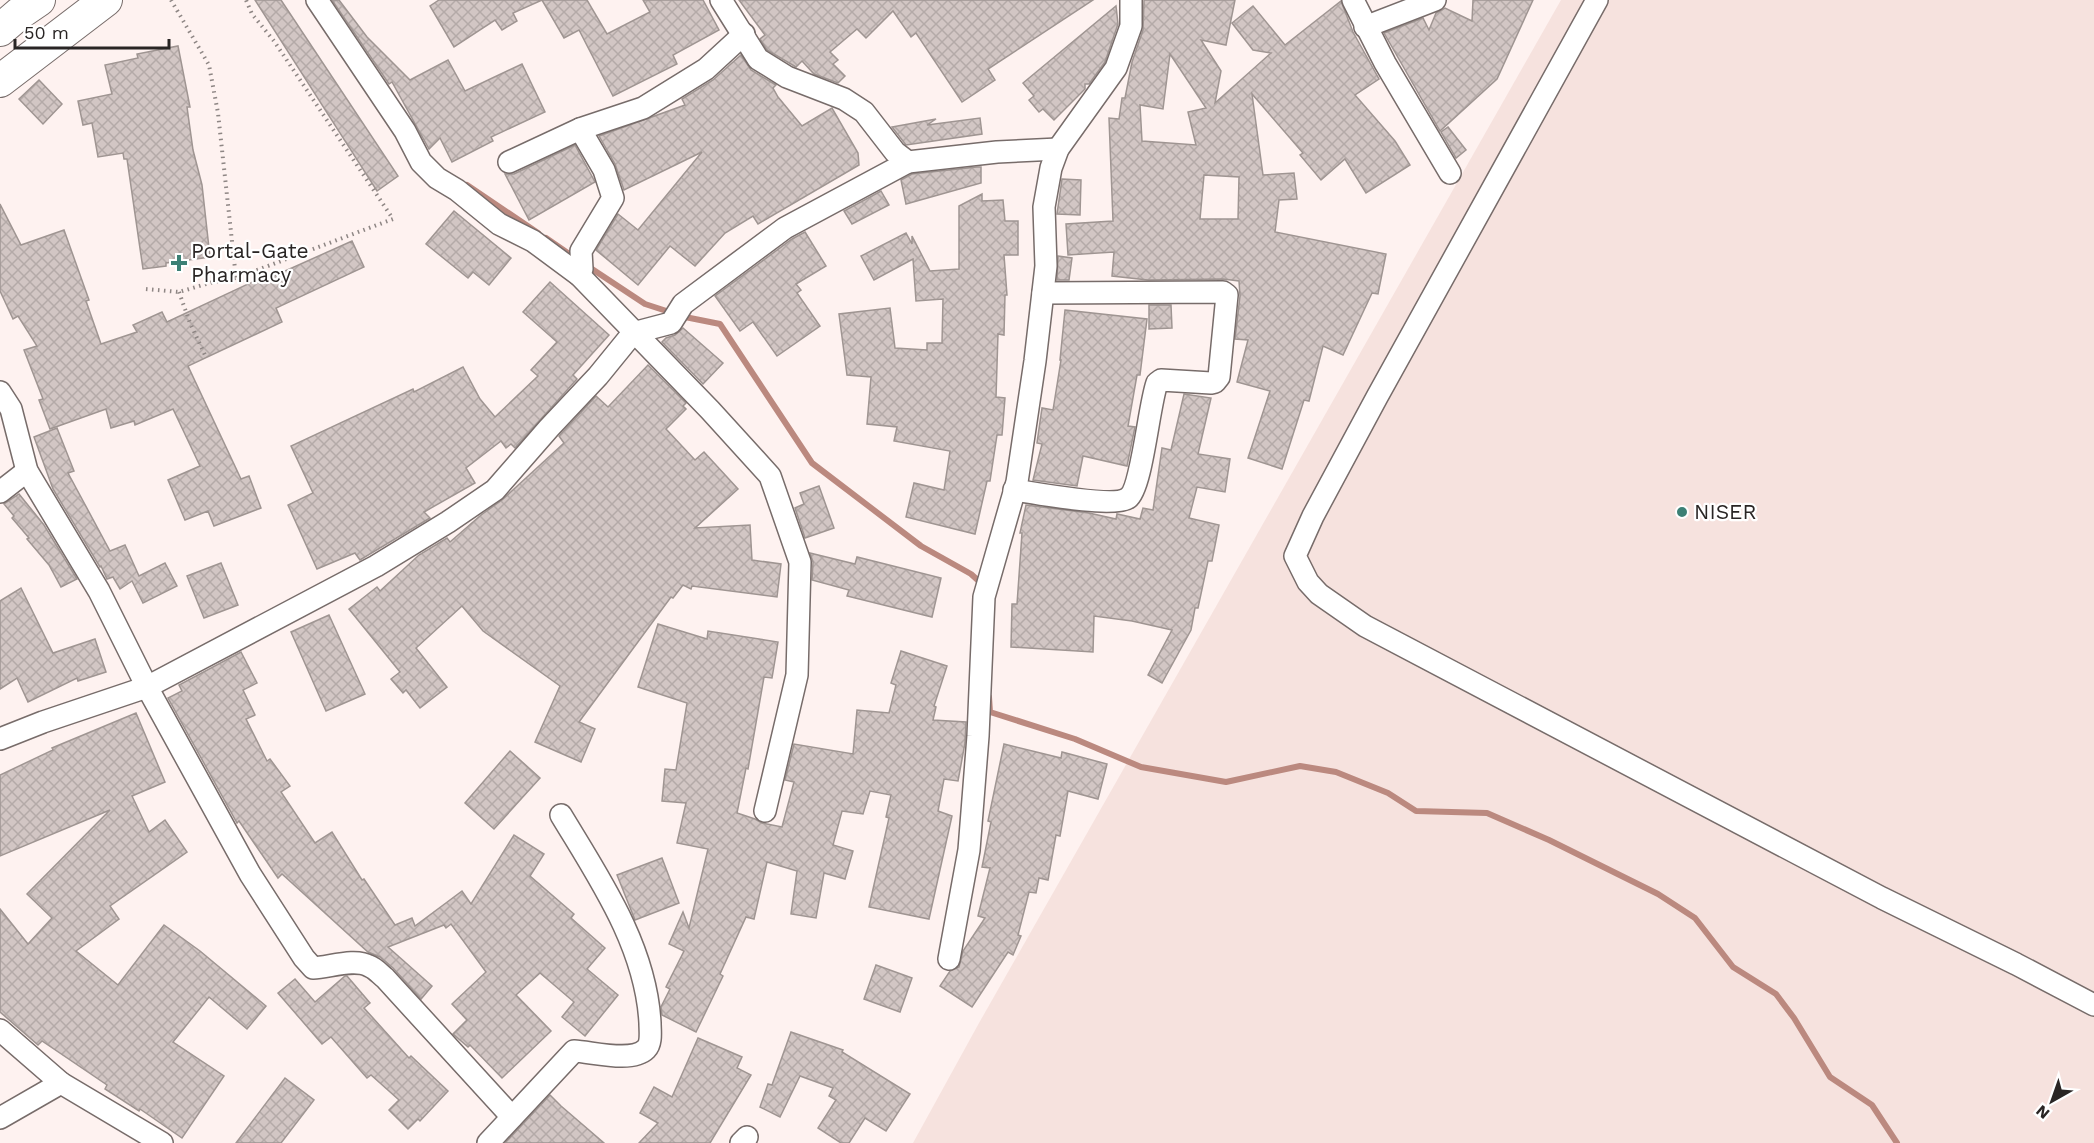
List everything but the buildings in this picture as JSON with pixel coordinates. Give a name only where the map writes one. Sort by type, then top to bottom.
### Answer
[{"type":"highway","points":[[0,30],[39,0]]},
{"type":"highway","points":[[0,81],[106,0]]},
{"type":"street","points":[[316,0],[405,131],[421,162],[437,178],[458,190],[499,224],[581,265],[633,333],[710,410],[770,476],[800,562],[797,675],[765,811]]},
{"type":"street","points":[[721,0],[759,59],[787,77],[844,99],[864,112],[896,152],[908,162]]},
{"type":"street","points":[[949,958],[969,850],[986,588],[1017,482],[1046,266],[1044,207],[1051,168],[1058,149],[1116,68],[1131,26],[1131,0]]},
{"type":"street","points":[[1353,0],[1365,27],[1450,173]]},
{"type":"street","points":[[1365,27],[1436,0]]},
{"type":"street","points":[[1598,0],[1377,397],[1313,516],[1295,556],[1308,582],[1319,594],[1365,626],[1882,898],[2094,1005]]},
{"type":"street","points":[[509,162],[580,129],[642,108],[706,69],[744,34]]},
{"type":"street","points":[[580,129],[604,170],[613,198],[581,265]]},
{"type":"street","points":[[0,739],[147,687],[376,566],[479,503],[495,490],[598,376],[633,333],[671,323],[683,304],[785,228],[908,162],[997,152],[1058,149]]},
{"type":"street","points":[[1014,490],[1064,498],[1113,502],[1126,500],[1130,497],[1137,481],[1156,383],[1161,380],[1211,383],[1219,377],[1227,295],[1223,292],[1043,293]]},
{"type":"street","points":[[0,392],[10,409],[27,471],[99,591],[147,687],[250,874],[304,958],[313,968],[355,962],[369,965],[385,978],[512,1117]]},
{"type":"street","points":[[0,492],[27,471]]},
{"type":"street","points":[[488,1143],[574,1051],[617,1057],[636,1054],[646,1049],[650,1039],[649,1015],[642,974],[626,931],[602,881],[561,814]]},
{"type":"street","points":[[0,1030],[61,1083],[162,1143]]},
{"type":"street","points":[[0,1118],[61,1083]]},
{"type":"path","points":[[171,0],[209,65],[218,112],[236,278]]},
{"type":"path","points":[[146,289],[179,292],[236,278],[393,219],[274,41],[252,14],[246,0]]},
{"type":"path","points":[[179,292],[205,355]]},
{"type":"shaded area","name":"NISER","points":[[1561,0],[2094,0],[2094,1143],[913,1143],[979,1023]]},
{"type":"waterway","points":[[467,185],[538,233]]},
{"type":"waterway","points":[[546,238],[575,258]]},
{"type":"waterway","points":[[586,265],[645,304],[685,317],[720,324],[812,463],[921,546],[971,574],[982,584]]},
{"type":"waterway","points":[[989,697],[990,712],[1075,739],[1141,767],[1226,782],[1300,766],[1336,772],[1388,793],[1416,811],[1487,813],[1549,840],[1658,894],[1695,918],[1733,967],[1776,994],[1794,1018],[1830,1077],[1872,1105],[1897,1143]]},
{"type":"place","name":"Portal-Gate Pharmacy","points":[[179,263]]},
{"type":"place","name":"NISER","points":[[1682,512]]}]
